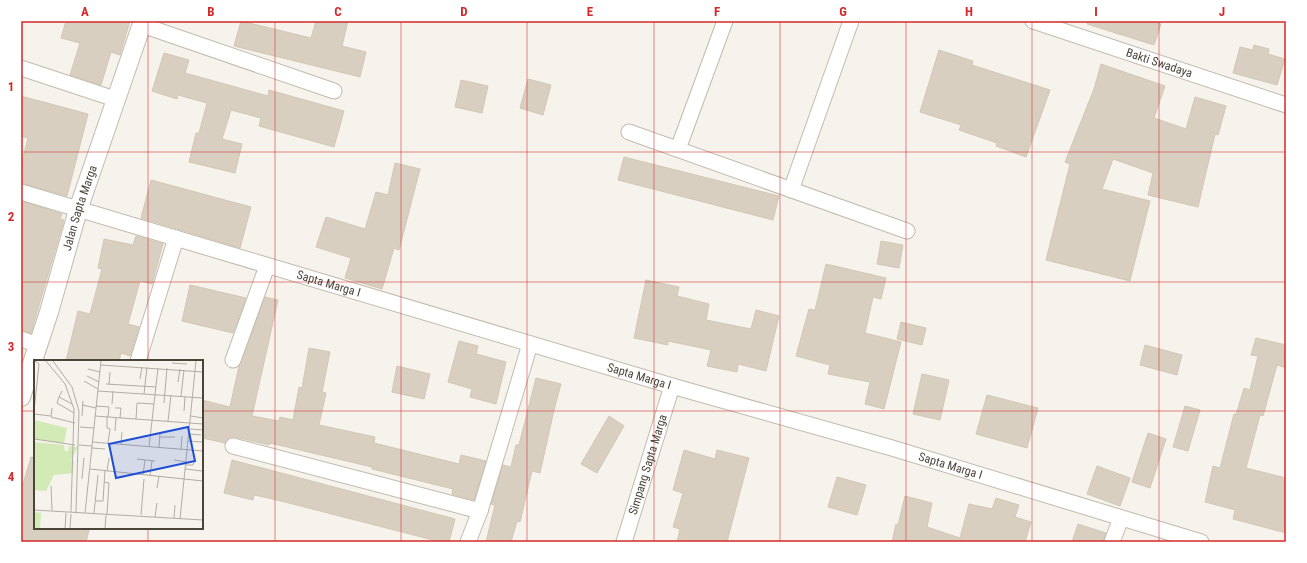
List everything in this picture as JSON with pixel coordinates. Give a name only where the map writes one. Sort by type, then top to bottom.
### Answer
[{"type":"street","points":[[678,149],[724,21]]},
{"type":"street","points":[[792,190],[851,21]]},
{"type":"street","name":"Bakti Swadaya","points":[[1033,21],[1286,105]]},
{"type":"street","points":[[142,23],[334,91]]},
{"type":"street","name":"Jalan Sapta Marga","points":[[21,397],[78,210],[142,23]]},
{"type":"street","points":[[21,68],[115,99]]},
{"type":"street","points":[[629,132],[907,231]]},
{"type":"street","name":"Sapta Marga I","points":[[21,192],[672,386],[892,448],[1201,542]]},
{"type":"street","points":[[138,360],[176,238]]},
{"type":"street","points":[[233,360],[267,266]]},
{"type":"street","points":[[21,340],[38,345]]},
{"type":"street","points":[[468,542],[480,511],[530,344]]},
{"type":"street","name":"Simpang Sapta Marga","points":[[624,542],[672,386]]},
{"type":"street","points":[[233,446],[480,511]]},
{"type":"street","points":[[1112,542],[1121,518]]},
{"type":"building","points":[[66,21],[130,21],[120,55],[111,52],[101,85],[70,75],[80,43],[61,38]]},
{"type":"building","points":[[241,21],[311,38],[316,21],[348,21],[342,46],[366,52],[360,77],[234,46]]},
{"type":"building","points":[[1088,21],[1151,21],[1161,24],[1154,45],[1087,24]]},
{"type":"building","points":[[1254,45],[1269,49],[1268,54],[1285,59],[1277,85],[1233,73],[1240,47],[1253,50]]},
{"type":"building","points":[[939,50],[973,61],[972,65],[1050,90],[1026,157],[996,146],[997,143],[959,130],[961,125],[920,112]]},
{"type":"building","points":[[164,53],[189,60],[185,73],[268,96],[269,90],[344,111],[334,147],[259,126],[261,118],[231,110],[222,139],[242,144],[235,173],[189,162],[196,133],[199,133],[207,103],[178,95],[177,99],[152,91]]},
{"type":"building","points":[[1101,64],[1165,86],[1154,118],[1186,129],[1195,97],[1226,106],[1218,135],[1215,134],[1198,207],[1148,195],[1153,173],[1113,159],[1102,189],[1150,201],[1130,281],[1046,260],[1070,164],[1065,162],[1094,89]]},
{"type":"building","points":[[528,79],[551,85],[543,115],[520,108]]},
{"type":"building","points":[[461,80],[488,86],[482,113],[455,107]]},
{"type":"building","points":[[21,96],[88,114],[67,196],[21,183],[21,166],[28,138],[21,136]]},
{"type":"building","points":[[624,157],[779,196],[773,220],[618,180]]},
{"type":"building","points":[[395,163],[420,169],[399,250],[394,248],[382,289],[345,278],[351,258],[316,247],[326,217],[365,229],[376,192],[388,195]]},
{"type":"building","points":[[151,180],[251,207],[240,248],[141,218]]},
{"type":"building","points":[[21,201],[62,214],[60,219],[64,220],[31,333],[21,330]]},
{"type":"building","points":[[136,236],[163,244],[152,284],[140,281],[128,324],[139,327],[130,356],[121,353],[119,360],[66,360],[78,311],[90,314],[102,269],[98,268],[104,239],[133,245]]},
{"type":"building","points":[[881,241],[903,245],[899,268],[877,264]]},
{"type":"building","points":[[826,264],[886,278],[881,299],[873,297],[865,333],[901,342],[884,409],[865,404],[870,382],[828,374],[830,365],[796,356],[809,309],[815,310]]},
{"type":"building","points":[[646,280],[679,287],[677,296],[709,304],[706,320],[751,329],[756,310],[779,316],[766,371],[738,364],[737,372],[707,366],[711,350],[668,341],[668,345],[634,338]]},
{"type":"building","points":[[190,285],[246,298],[233,333],[182,321]]},
{"type":"building","points":[[265,297],[278,300],[252,416],[279,421],[280,417],[293,420],[299,387],[302,388],[309,348],[330,352],[322,392],[326,393],[319,425],[375,437],[374,443],[459,464],[461,455],[486,461],[474,500],[452,494],[453,489],[372,469],[372,467],[270,443],[269,445],[235,437],[230,437],[225,443],[203,438],[203,400],[230,407],[239,366]]},
{"type":"building","points":[[901,322],[926,328],[922,345],[897,339]]},
{"type":"building","points":[[1256,338],[1286,345],[1286,368],[1277,365],[1263,416],[1260,415],[1246,468],[1286,478],[1286,533],[1233,519],[1235,510],[1205,502],[1213,466],[1220,468],[1234,414],[1236,415],[1244,388],[1250,390],[1258,356],[1251,355]]},
{"type":"building","points":[[459,341],[478,346],[476,354],[506,362],[496,404],[470,397],[472,389],[448,382]]},
{"type":"building","points":[[1145,345],[1182,355],[1177,375],[1140,365]]},
{"type":"building","points":[[397,366],[430,374],[424,399],[392,392]]},
{"type":"building","points":[[922,374],[949,380],[940,420],[913,414]]},
{"type":"building","points":[[536,378],[561,384],[540,473],[532,471],[520,522],[517,521],[511,542],[486,542],[495,505],[491,504],[503,465],[511,467],[516,445],[519,445]]},
{"type":"building","points":[[987,395],[1038,408],[1027,448],[976,434]]},
{"type":"building","points":[[1185,406],[1200,410],[1188,451],[1173,447]]},
{"type":"building","points":[[609,416],[624,426],[597,473],[581,464]]},
{"type":"building","points":[[1148,433],[1166,439],[1150,488],[1132,482]]},
{"type":"building","points":[[684,450],[715,459],[717,450],[749,458],[727,542],[677,542],[680,529],[673,527],[683,493],[673,490]]},
{"type":"building","points":[[31,457],[34,458],[34,529],[85,529],[89,530],[86,542],[21,542],[21,491]]},
{"type":"building","points":[[232,460],[455,519],[449,542],[441,542],[277,500],[254,495],[253,500],[224,493]]},
{"type":"building","points":[[1097,466],[1130,478],[1120,506],[1087,494]]},
{"type":"building","points":[[837,477],[866,485],[857,515],[828,507]]},
{"type":"building","points":[[905,496],[932,503],[927,527],[960,538],[969,504],[992,509],[996,498],[1019,505],[1015,517],[1031,522],[1025,542],[892,542]]},
{"type":"building","points":[[1078,524],[1106,533],[1103,542],[1072,542]]}]
